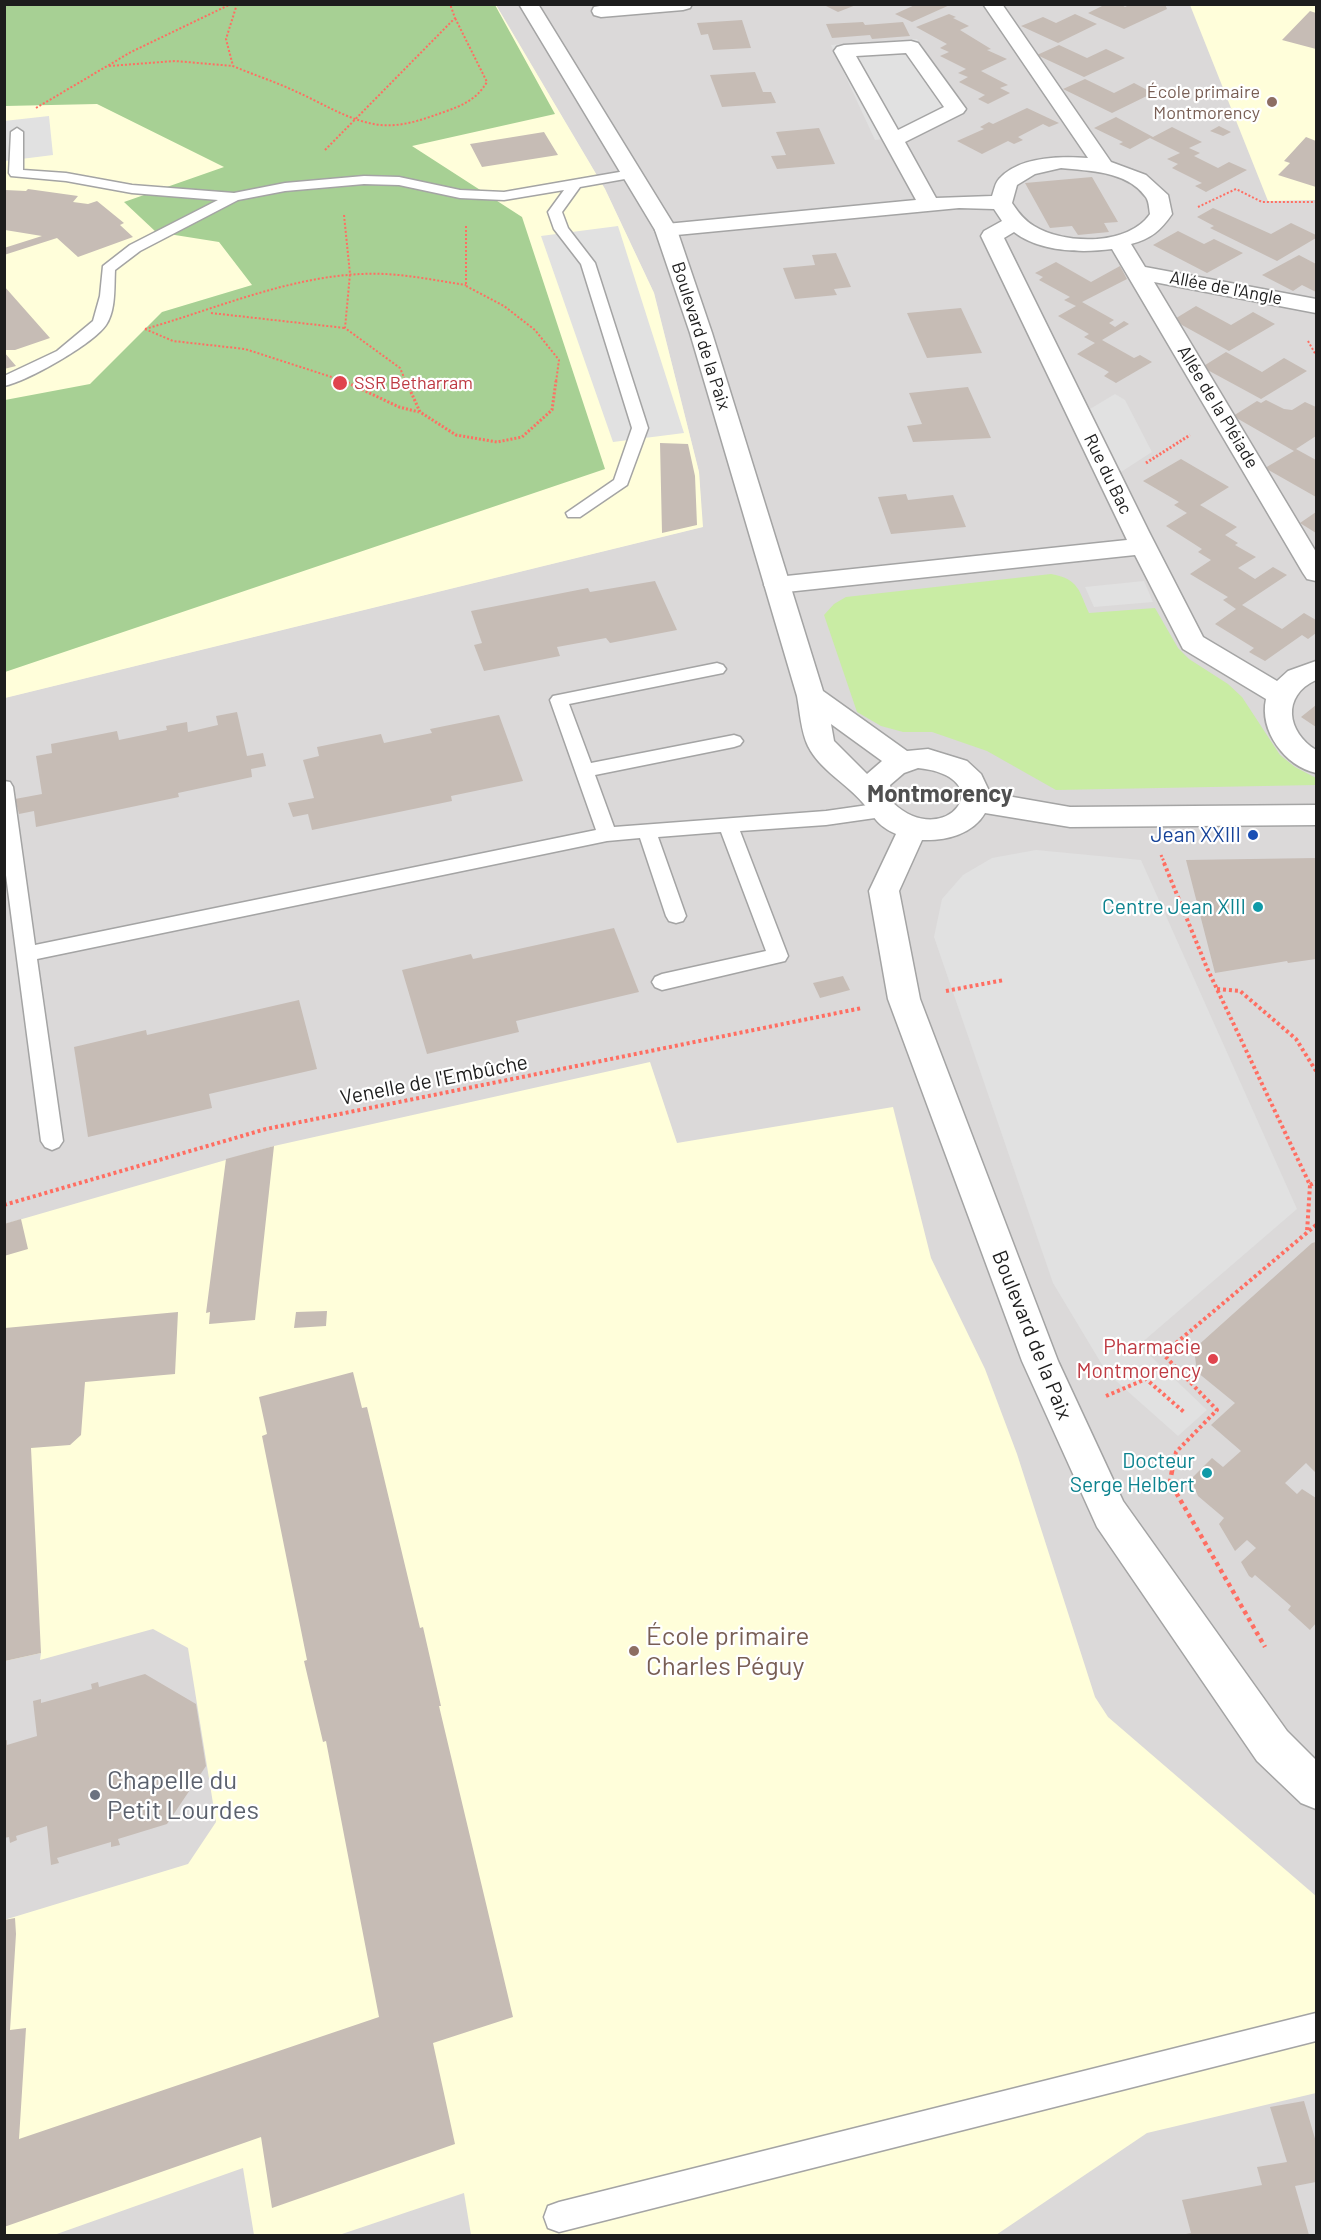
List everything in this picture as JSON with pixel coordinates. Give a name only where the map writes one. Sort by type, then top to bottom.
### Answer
[{"type":"street","name":"Boulevard de la Paix","points":[[528,4],[666,230],[704,344],[812,696],[821,744],[879,804]]},
{"type":"street","points":[[601,11],[683,4]]},
{"type":"street","points":[[992,4],[1104,166]]},
{"type":"street","points":[[893,140],[956,109],[911,47],[844,51],[849,61],[929,205]]},
{"type":"street","points":[[666,230],[960,202],[1008,213],[1035,234],[1065,243],[1095,245],[1119,242],[1148,231],[1161,214],[1157,195],[1139,179],[1104,166],[1061,162],[1028,169],[1007,182],[1008,213]]},
{"type":"street","name":"Rue du Bac","points":[[1008,213],[992,236],[1193,643],[1280,695]]},
{"type":"street","name":"Allée de la Pléiade","points":[[1119,242],[1317,573]]},
{"type":"street","name":"Allée de l'Angle","points":[[1136,272],[1317,306]]},
{"type":"street","points":[[777,585],[1144,546]]},
{"type":"street","points":[[1317,670],[1290,682],[1280,695],[1276,711],[1281,729],[1293,746],[1317,763]]},
{"type":"street","points":[[812,696],[902,761]]},
{"type":"street","points":[[935,759],[951,764],[964,772],[973,782],[977,801],[968,816],[957,824],[941,829],[914,828],[893,819],[879,804],[876,783],[891,766],[902,761],[935,759]]},
{"type":"street","points":[[977,801],[1070,817],[1317,815]]},
{"type":"street","name":"Boulevard de la Paix","points":[[914,828],[884,891],[904,999],[1040,1361],[1110,1514],[1272,1746],[1317,1788]]},
{"type":"lane","points":[[16,132],[16,173],[66,177],[132,189],[234,197],[285,187],[363,180],[399,181],[460,194],[504,196],[631,174]]},
{"type":"lane","points":[[574,513],[621,482],[640,428],[588,263],[561,229],[555,212],[575,184]]},
{"type":"lane","points":[[4,382],[62,354],[100,323],[107,296],[108,269],[135,248],[234,197]]},
{"type":"lane","points":[[607,834],[559,700],[717,669]]},
{"type":"lane","points":[[584,771],[734,741]]},
{"type":"lane","points":[[4,787],[52,1141]]},
{"type":"lane","points":[[27,954],[607,834],[825,818],[879,804]]},
{"type":"lane","points":[[662,982],[778,956],[728,825]]},
{"type":"lane","points":[[647,831],[676,916]]},
{"type":"lane","points":[[559,2217],[1317,2027]]},
{"type":"path","points":[[16,132],[26,114],[105,66],[181,25],[231,4]]},
{"type":"path","points":[[233,66],[226,39],[237,4]]},
{"type":"path","points":[[105,66],[175,61],[233,66],[296,92],[356,121],[385,127],[419,122],[477,99],[487,82],[450,4]]},
{"type":"path","points":[[285,187],[356,121],[455,18]]},
{"type":"path","points":[[345,328],[350,274],[344,212],[399,181]]},
{"type":"path","points":[[1148,231],[1236,189],[1262,202],[1317,202]]},
{"type":"path","points":[[466,222],[466,286]]},
{"type":"path","points":[[350,274],[415,277],[466,286],[504,306],[535,330],[559,360],[552,410],[522,437],[497,442],[456,435],[420,412],[399,406],[342,380],[245,349],[173,341],[145,329],[294,285],[350,274]]},
{"type":"path","points":[[208,312],[345,328],[400,369],[420,412]]},
{"type":"path","points":[[1114,486],[1190,435],[1211,432],[1239,442]]},
{"type":"path","points":[[1160,851],[1217,989],[1310,1185],[1307,1233]]},
{"type":"path","points":[[943,992],[1004,980]]},
{"type":"path","points":[[1217,989],[1240,991],[1296,1039],[1317,1071]]},
{"type":"path","name":"Venelle de l'Embûche","points":[[4,1205],[266,1129],[866,1007]]},
{"type":"path","points":[[1310,1185],[1317,1182]]},
{"type":"path","points":[[1270,1655],[1170,1482],[1176,1452],[1217,1410],[1163,1354],[1317,1225]]},
{"type":"path","points":[[1103,1397],[1146,1379],[1185,1413]]},
{"type":"shaded area","name":"SSR Betharram","points":[[4,5],[496,5],[605,189],[654,293],[699,472],[703,527],[5,698]]},
{"type":"shaded area","points":[[496,5],[1316,5],[1316,2235],[5,2235],[4,698],[702,527],[699,472],[654,293],[605,189]]},
{"type":"shaded area","name":"École primaire Montmorency","points":[[1190,5],[1316,5],[1316,200],[1268,201]]},
{"type":"shaded area","points":[[917,39],[968,110],[921,134],[875,140],[831,45]]},
{"type":"shaded area","points":[[49,116],[53,155],[5,161],[4,121]]},
{"type":"shaded area","points":[[618,226],[684,433],[613,442],[541,236]]},
{"type":"shaded area","points":[[1115,394],[1125,400],[1152,452],[1121,472],[1090,409]]},
{"type":"shaded area","points":[[1144,581],[1153,602],[1094,607],[1085,587]]},
{"type":"shaded area","points":[[1036,850],[1141,860],[1297,1209],[1139,1345],[1207,1410],[1178,1436],[1107,1373],[1053,1283],[934,937],[942,899],[963,875],[992,858]]},
{"type":"shaded area","name":"École primaire Charles Péguy","points":[[650,1062],[677,1143],[893,1107],[931,1258],[985,1369],[1017,1454],[1095,1697],[1108,1717],[1316,1896],[1316,2093],[1147,2133],[996,2235],[471,2235],[464,2193],[339,2235],[254,2235],[243,2168],[54,2235],[5,2235],[4,1920],[188,1864],[216,1822],[188,1648],[153,1629],[40,1660],[41,1653],[5,1661],[5,1224],[274,1146]]},
{"type":"green space","name":"SSR Betharram","points":[[4,5],[495,5],[555,114],[412,146],[522,217],[605,469],[5,672],[5,400],[90,384],[162,312],[252,285],[219,242],[156,232],[124,202],[224,167],[97,104],[5,106]]},
{"type":"green space","points":[[1051,574],[1067,579],[1077,587],[1089,613],[1155,608],[1178,648],[1189,659],[1228,684],[1242,697],[1280,755],[1295,767],[1316,778],[1316,785],[1056,790],[987,751],[932,732],[903,732],[881,726],[857,712],[824,615],[834,604],[846,597]]},
{"type":"building","points":[[822,4],[856,4],[856,5],[838,12]]},
{"type":"building","points":[[917,4],[952,4],[912,22],[895,14]]},
{"type":"building","points":[[1106,4],[1120,4],[1125,7],[1131,4],[1165,4],[1167,9],[1124,29],[1088,13]]},
{"type":"building","points":[[1310,11],[1316,13],[1316,49],[1282,40]]},
{"type":"building","points":[[949,14],[969,26],[960,30],[991,49],[987,50],[1007,59],[981,71],[1008,85],[1000,88],[1010,93],[988,104],[978,99],[985,95],[959,82],[968,77],[958,73],[966,69],[940,56],[949,52],[940,48],[947,44],[916,27]]},
{"type":"building","points":[[1075,14],[1097,24],[1058,43],[1021,26],[1043,17],[1056,23]]},
{"type":"building","points":[[742,20],[751,48],[713,50],[708,34],[701,35],[697,23]]},
{"type":"building","points":[[863,22],[865,25],[903,22],[910,36],[872,39],[870,35],[832,38],[826,24]]},
{"type":"building","points":[[1059,45],[1087,58],[1106,49],[1125,58],[1084,77],[1037,55]]},
{"type":"building","points":[[755,72],[763,92],[771,92],[776,103],[722,107],[710,75]]},
{"type":"building","points":[[1085,79],[1114,93],[1134,83],[1153,93],[1112,113],[1063,89]]},
{"type":"building","points":[[1027,108],[1059,123],[1049,127],[1043,124],[1018,137],[1023,140],[1014,144],[1008,141],[982,154],[957,141],[984,129],[980,127],[989,122],[993,124]]},
{"type":"building","points":[[1116,117],[1153,137],[1172,127],[1202,142],[1189,148],[1200,153],[1194,156],[1218,168],[1229,162],[1247,170],[1206,192],[1195,186],[1202,183],[1172,168],[1178,164],[1167,159],[1180,153],[1150,138],[1130,149],[1119,144],[1123,142],[1094,128]]},
{"type":"building","points":[[1219,126],[1231,132],[1223,136],[1210,131]]},
{"type":"building","points":[[819,128],[835,164],[777,169],[771,156],[786,155],[776,132]]},
{"type":"building","points":[[544,132],[558,155],[482,167],[470,144]]},
{"type":"building","points":[[1306,137],[1316,141],[1316,187],[1278,175],[1290,163],[1284,161]]},
{"type":"building","points":[[1092,177],[1118,222],[1104,223],[1109,232],[1078,235],[1072,226],[1050,228],[1025,183]]},
{"type":"building","points":[[28,189],[78,196],[73,202],[88,204],[97,201],[124,223],[120,225],[133,237],[78,257],[57,238],[4,255],[4,248],[42,236],[5,230],[5,190],[26,191]]},
{"type":"building","points":[[1213,208],[1271,234],[1291,223],[1316,235],[1316,238],[1277,261],[1210,228],[1214,226],[1197,217]]},
{"type":"building","points":[[1178,231],[1204,244],[1214,239],[1243,253],[1207,273],[1153,245]]},
{"type":"building","points":[[836,253],[851,287],[834,289],[837,295],[795,299],[783,268],[815,265],[812,255]]},
{"type":"building","points":[[1299,255],[1316,264],[1316,292],[1302,285],[1293,291],[1262,275]]},
{"type":"building","points":[[1056,262],[1091,282],[1120,266],[1127,279],[1082,302],[1114,320],[1109,323],[1115,327],[1124,321],[1129,324],[1102,340],[1134,358],[1140,355],[1152,362],[1116,383],[1104,376],[1109,372],[1077,354],[1095,343],[1084,337],[1089,334],[1058,316],[1076,306],[1064,300],[1070,297],[1039,280],[1043,277],[1035,273]]},
{"type":"building","points":[[4,286],[50,338],[15,350],[4,350]]},
{"type":"building","points":[[1196,306],[1231,325],[1253,312],[1275,324],[1229,351],[1173,320]]},
{"type":"building","points":[[961,308],[982,353],[927,358],[907,313]]},
{"type":"building","points":[[4,352],[16,366],[4,369]]},
{"type":"building","points":[[1226,352],[1262,372],[1284,358],[1307,371],[1261,399],[1202,367]]},
{"type":"building","points":[[968,387],[991,438],[913,442],[907,426],[922,424],[909,393]]},
{"type":"building","points":[[1266,400],[1284,409],[1292,410],[1305,402],[1316,407],[1316,436],[1296,449],[1316,460],[1316,497],[1265,468],[1294,451],[1233,416],[1257,401],[1261,403]]},
{"type":"building","points":[[660,443],[688,444],[695,476],[697,525],[662,533]]},
{"type":"building","points":[[1181,459],[1229,487],[1200,505],[1237,527],[1225,535],[1238,543],[1235,545],[1256,557],[1238,568],[1255,579],[1273,567],[1287,575],[1242,605],[1282,629],[1304,613],[1316,620],[1316,633],[1308,639],[1302,635],[1265,661],[1249,652],[1254,648],[1215,624],[1236,609],[1223,600],[1228,597],[1190,574],[1211,560],[1198,552],[1202,549],[1166,526],[1187,513],[1174,505],[1179,502],[1143,481]]},
{"type":"building","points":[[906,494],[908,500],[953,495],[966,527],[891,534],[878,497]]},
{"type":"building","points":[[1316,512],[1316,533],[1300,523]]},
{"type":"building","points":[[655,581],[677,630],[610,643],[606,638],[557,647],[560,656],[484,671],[474,645],[482,643],[471,611],[588,588],[590,592]]},
{"type":"building","points":[[1316,705],[1316,727],[1301,717]]},
{"type":"building","points":[[237,712],[247,756],[263,753],[266,766],[251,769],[252,777],[178,793],[179,797],[36,827],[34,811],[19,814],[15,799],[42,794],[36,756],[52,753],[51,744],[117,731],[119,740],[167,730],[166,726],[187,722],[188,732],[218,725],[216,716]]},
{"type":"building","points":[[499,715],[523,781],[451,796],[452,801],[312,830],[308,814],[293,817],[288,803],[314,798],[303,760],[319,756],[317,747],[381,734],[384,743],[432,733],[430,729]]},
{"type":"building","name":"Centre Jean XIII","points":[[1316,858],[1316,959],[1288,963],[1287,961],[1215,973],[1186,860]]},
{"type":"building","points":[[614,928],[639,992],[516,1021],[519,1032],[427,1054],[402,970],[471,954],[473,959]]},
{"type":"building","points":[[843,976],[850,990],[820,998],[813,983]]},
{"type":"building","points":[[299,1000],[317,1069],[209,1094],[212,1108],[88,1137],[74,1047],[146,1030],[147,1035]]},
{"type":"building","points":[[274,1146],[255,1320],[209,1324],[210,1312],[206,1313],[226,1159]]},
{"type":"building","points":[[21,1219],[28,1249],[4,1256],[4,1224]]},
{"type":"building","points":[[1316,1242],[1316,1473],[1306,1463],[1285,1483],[1297,1494],[1302,1489],[1316,1498],[1316,1623],[1310,1630],[1288,1610],[1291,1606],[1255,1575],[1252,1578],[1249,1576],[1241,1562],[1256,1548],[1247,1540],[1235,1551],[1219,1524],[1224,1518],[1198,1496],[1191,1479],[1212,1458],[1223,1467],[1241,1451],[1211,1425],[1235,1403],[1197,1372],[1194,1349],[1312,1243]]},
{"type":"building","points":[[327,1311],[326,1326],[294,1328],[296,1312]]},
{"type":"building","points":[[178,1312],[175,1374],[85,1382],[81,1435],[70,1445],[31,1448],[41,1653],[5,1661],[5,1328]]},
{"type":"building","points":[[353,1372],[362,1408],[367,1407],[420,1628],[423,1627],[441,1706],[439,1706],[513,2017],[433,2043],[455,2144],[272,2208],[261,2137],[4,2227],[4,1920],[15,1918],[16,1934],[10,2030],[26,2028],[19,2139],[379,2017],[326,1741],[323,1742],[304,1661],[307,1660],[262,1436],[267,1434],[259,1397]]},
{"type":"building","name":"Chapelle du Petit Lourdes","points":[[145,1674],[196,1704],[206,1766],[167,1824],[118,1839],[120,1845],[111,1847],[111,1842],[57,1858],[59,1863],[51,1865],[47,1826],[16,1836],[17,1840],[10,1843],[9,1837],[4,1838],[4,1741],[7,1740],[7,1745],[37,1736],[33,1701],[41,1699],[41,1703],[92,1689],[91,1684],[98,1682],[99,1687]]},
{"type":"building","points":[[1304,2101],[1316,2142],[1316,2182],[1295,2186],[1309,2235],[1181,2235],[1191,2233],[1182,2200],[1262,2185],[1257,2167],[1287,2162],[1270,2107]]},
{"type":"place","name":"École primaire Montmorency","points":[[1272,102]]},
{"type":"place","name":"SSR Betharram","points":[[340,383]]},
{"type":"place","name":"Jean XXIII","points":[[1253,835]]},
{"type":"place","name":"Centre Jean XIII","points":[[1258,907]]},
{"type":"place","name":"Pharmacie Montmorency","points":[[1213,1359]]},
{"type":"place","name":"Docteur Serge Helbert","points":[[1207,1473]]},
{"type":"place","name":"École primaire Charles Péguy","points":[[634,1651]]},
{"type":"place","name":"Chapelle du Petit Lourdes","points":[[95,1795]]},
{"type":"district","name":"Montmorency","points":[[940,794]]}]
